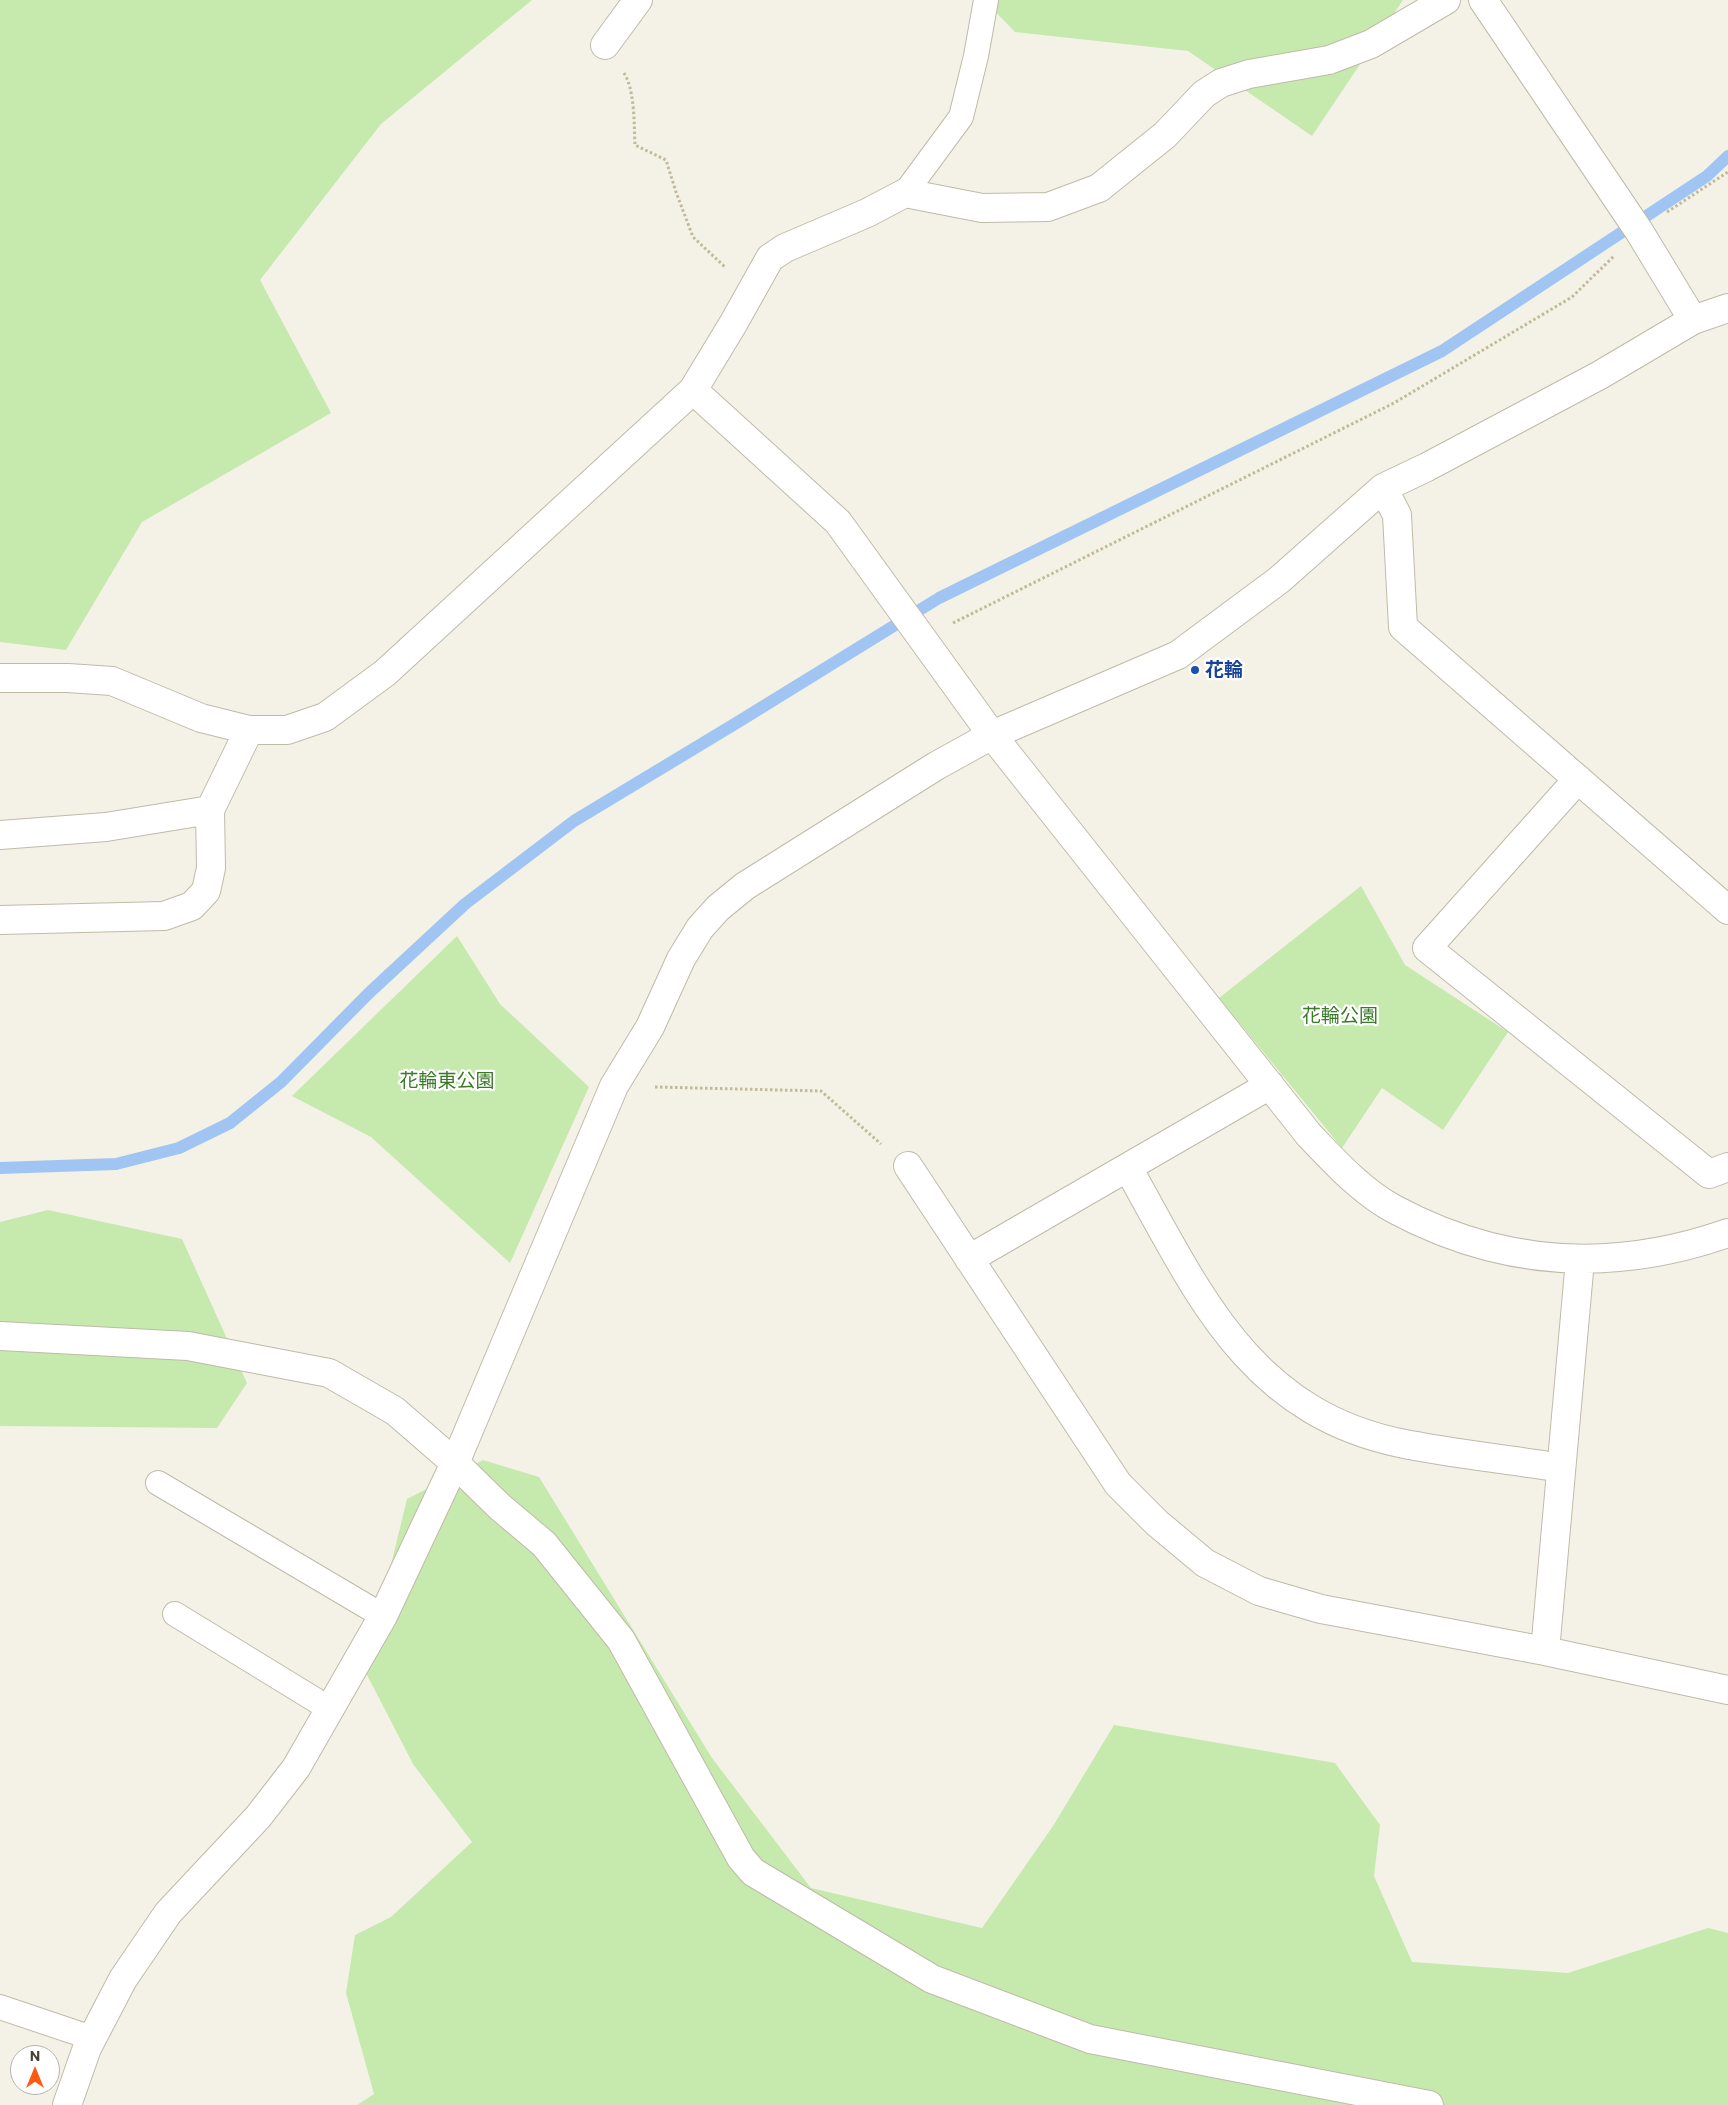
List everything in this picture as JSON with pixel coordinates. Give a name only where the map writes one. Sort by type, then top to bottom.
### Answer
[{"type":"street","points":[[604,45],[638,0]]},
{"type":"street","points":[[0,678],[68,678],[112,681],[201,718],[249,730],[287,730],[325,717],[386,673],[693,390],[770,258],[785,248],[868,214],[905,193],[982,208],[1048,207],[1099,188],[1165,135],[1204,94],[1222,83],[1249,74],[1329,60],[1371,44],[1446,0]]},
{"type":"street","points":[[1483,0],[1639,231],[1693,320]]},
{"type":"street","points":[[67,2105],[92,2038],[123,1979],[168,1913],[258,1817],[296,1768],[383,1616],[455,1463],[614,1086],[650,1027],[682,959],[700,928],[718,908],[745,886],[936,766],[992,735],[1178,655],[1279,580],[1383,488],[1428,467],[1600,375],[1693,320],[1728,308]]},
{"type":"street","points":[[693,390],[838,522],[992,735],[1309,1135],[1348,1176],[1393,1209],[1454,1236],[1512,1253],[1580,1260],[1640,1255],[1728,1233]]},
{"type":"street","points":[[1383,488],[1397,515],[1402,627],[1728,910]]},
{"type":"street","points":[[0,920],[164,916],[192,906],[206,891],[212,868],[210,810],[249,730]]},
{"type":"street","points":[[1578,779],[1428,948],[1709,1174],[1728,1167]]},
{"type":"street","points":[[0,836],[106,827],[210,810]]},
{"type":"street","points":[[969,1259],[1270,1085]]},
{"type":"street","points":[[908,1166],[1118,1484],[1158,1523],[1205,1562],[1259,1591],[1321,1609],[1545,1652],[1728,1690]]},
{"type":"street","points":[[1128,1168],[1203,1300],[1228,1335],[1265,1376],[1300,1403],[1349,1427],[1399,1442],[1561,1468]]},
{"type":"street","points":[[1545,1652],[1580,1260]]},
{"type":"street","points":[[0,1336],[188,1346],[329,1373],[395,1411],[455,1463],[500,1508],[544,1544],[621,1640],[741,1858],[753,1872],[932,1979],[1090,2039],[1429,2105]]},
{"type":"lane","points":[[905,193],[961,117],[976,56],[986,0]]},
{"type":"lane","points":[[158,1483],[383,1616]]},
{"type":"lane","points":[[175,1614],[330,1708]]},
{"type":"lane","points":[[0,2007],[92,2038]]},
{"type":"path","points":[[604,45],[628,79],[633,110],[635,145],[666,160],[693,237],[751,291]]},
{"type":"path","points":[[921,639],[1394,403],[1572,297],[1639,231],[1728,172]]},
{"type":"path","points":[[614,1086],[821,1091],[908,1166]]},
{"type":"green space","points":[[0,0],[532,0],[381,124],[260,280],[331,413],[142,522],[66,650],[0,642]]},
{"type":"green space","points":[[984,0],[1403,0],[1312,136],[1188,51],[1015,32]]},
{"type":"green space","name":"花輪公園","points":[[1361,886],[1405,965],[1508,1032],[1443,1130],[1382,1088],[1342,1148],[1219,998]]},
{"type":"green space","name":"花輪東公園","points":[[457,936],[500,1004],[589,1087],[510,1263],[371,1137],[292,1096]]},
{"type":"green space","points":[[48,1210],[182,1239],[247,1383],[217,1428],[0,1426],[0,1222]]},
{"type":"green space","points":[[483,1460],[539,1477],[712,1758],[811,1888],[982,1928],[1053,1826],[1114,1725],[1335,1763],[1380,1825],[1374,1876],[1412,1962],[1568,1973],[1708,1928],[1728,1933],[1728,2105],[357,2105],[374,2094],[346,1993],[355,1935],[391,1917],[472,1842],[413,1764],[365,1671],[407,1499]]},
{"type":"waterway","points":[[0,1168],[116,1164],[179,1148],[230,1123],[281,1082],[369,993],[465,904],[574,821],[939,598],[1442,351],[1707,176],[1728,156]]},
{"type":"place","name":"花輪","points":[[1195,670]]}]
